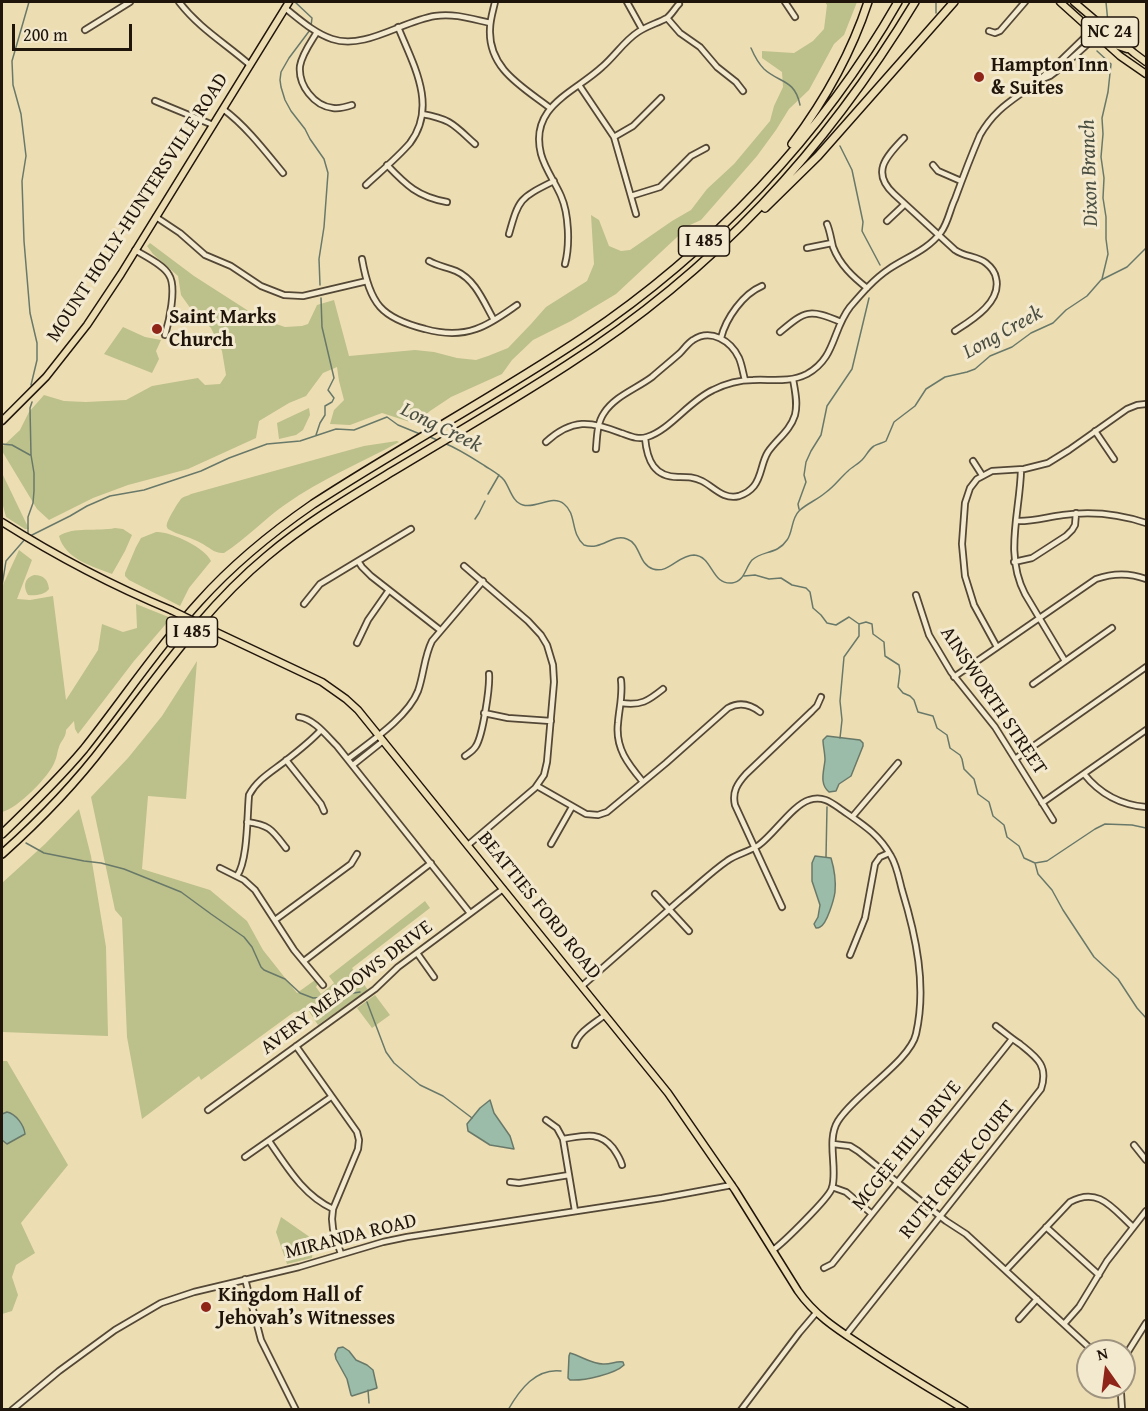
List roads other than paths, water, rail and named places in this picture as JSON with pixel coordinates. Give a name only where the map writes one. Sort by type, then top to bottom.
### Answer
[{"type":"highway","points":[[768,178],[825,97],[851,47],[868,2]]},
{"type":"highway","name":"I 485","points":[[2,834],[60,776],[187,615],[242,558],[313,504],[584,337],[666,275],[709,237],[768,178],[838,93],[898,2]]},
{"type":"highway","name":"I 485","points":[[2,854],[80,775],[220,599],[265,558],[300,530],[345,500],[567,365],[624,327],[692,272],[744,224],[800,164],[844,109],[915,2]]},
{"type":"highway","points":[[744,224],[770,204],[818,156],[954,2]]},
{"type":"main road","name":"NC 24","points":[[1060,2],[1120,56],[1146,74]]},
{"type":"main road","name":"NC 24","points":[[1074,2],[1146,62]]},
{"type":"main road","name":"MOUNT HOLLY-HUNTERSVILLE ROAD","points":[[2,421],[42,382],[72,346],[102,303],[287,5]]},
{"type":"main road","points":[[1093,33],[1099,32],[1115,45],[1130,50]]},
{"type":"main road","name":"BEATTIES FORD ROAD","points":[[2,522],[69,562],[303,672],[346,699],[382,738],[668,1093],[732,1185],[801,1296],[816,1313],[846,1335],[966,1410]]},
{"type":"street","points":[[85,30],[130,2]]},
{"type":"street","points":[[179,2],[203,28],[250,65]]},
{"type":"street","points":[[495,2],[490,23],[490,37],[496,59],[511,78],[550,108]]},
{"type":"street","points":[[627,2],[642,29]]},
{"type":"street","points":[[785,2],[795,17]]},
{"type":"street","points":[[990,31],[995,33],[1000,31],[1025,2]]},
{"type":"street","points":[[565,264],[568,246],[566,210],[543,159],[540,140],[544,119],[558,100],[603,67],[633,35],[667,18],[679,4]]},
{"type":"street","points":[[287,5],[318,32],[331,38],[351,41],[373,36],[424,18],[454,16],[490,23]]},
{"type":"street","points":[[667,18],[680,33],[700,47],[717,67],[736,82],[743,91]]},
{"type":"street","points":[[366,186],[409,143],[417,130],[422,114],[422,87],[398,27]]},
{"type":"street","points":[[318,32],[301,63],[300,75],[303,85],[314,98],[330,108],[352,105]]},
{"type":"street","points":[[546,442],[560,431],[572,426],[587,424],[599,425],[629,436],[645,438],[661,431],[707,393],[723,386],[745,380],[793,379],[823,362],[830,352],[841,322],[867,288],[892,268],[921,251],[939,235],[980,135],[994,115],[1037,81],[1050,76],[1062,67],[1090,41],[1093,33]]},
{"type":"street","points":[[579,85],[614,137],[636,214]]},
{"type":"street","points":[[614,137],[633,126],[661,98]]},
{"type":"street","points":[[155,101],[213,124]]},
{"type":"street","points":[[223,109],[256,140],[283,173]]},
{"type":"street","points":[[422,114],[450,122],[475,144]]},
{"type":"street","points":[[904,138],[883,164],[883,179],[887,188],[959,253],[985,262],[993,270],[997,281],[997,291],[992,302],[955,331]]},
{"type":"street","points":[[631,196],[660,187],[687,159],[706,148]]},
{"type":"street","points":[[387,165],[415,191],[447,202]]},
{"type":"street","points":[[933,165],[938,171],[962,181]]},
{"type":"street","points":[[509,234],[516,208],[522,200],[530,193],[554,182]]},
{"type":"street","points":[[887,221],[905,204]]},
{"type":"street","points":[[156,217],[180,233],[205,255],[231,266],[276,293],[303,296],[367,281]]},
{"type":"street","points":[[826,224],[840,262],[867,288]]},
{"type":"street","points":[[807,248],[832,243]]},
{"type":"street","points":[[135,250],[150,258],[170,275],[171,309],[165,335]]},
{"type":"street","points":[[362,259],[372,296],[383,311],[409,325],[448,334],[478,329],[517,305]]},
{"type":"street","points":[[429,261],[456,271],[468,279],[494,320]]},
{"type":"street","points":[[721,338],[738,307],[753,291],[762,286]]},
{"type":"street","points":[[780,332],[795,319],[807,313],[820,314],[841,322]]},
{"type":"street","points":[[596,449],[599,425],[604,412],[610,405],[649,379],[692,341],[709,335],[721,338],[738,356],[745,380]]},
{"type":"street","points":[[645,438],[650,462],[662,474],[671,477],[693,477],[723,495],[734,497],[741,495],[756,485],[767,454],[792,424],[796,407],[793,379]]},
{"type":"street","points":[[997,647],[974,605],[963,568],[962,544],[966,497],[973,483],[982,476],[997,470],[1021,470],[1048,463],[1126,410],[1146,404]]},
{"type":"street","points":[[1095,431],[1114,459]]},
{"type":"street","points":[[973,461],[982,476]]},
{"type":"street","points":[[1021,470],[1013,547],[1014,562],[1020,583],[1065,661]]},
{"type":"street","points":[[1016,521],[1076,513],[1112,514],[1146,523]]},
{"type":"street","points":[[1014,562],[1032,558],[1066,536],[1075,525],[1076,513]]},
{"type":"street","points":[[304,604],[320,584],[411,529]]},
{"type":"street","points":[[358,561],[366,572],[440,630]]},
{"type":"street","points":[[464,566],[541,635],[551,654],[554,671],[544,775],[537,786],[468,845]]},
{"type":"street","points":[[954,677],[1090,582],[1104,576],[1126,574],[1146,579]]},
{"type":"street","points":[[353,765],[382,738],[409,707],[420,686],[432,641],[483,581]]},
{"type":"street","points":[[357,643],[368,620],[389,590]]},
{"type":"street","name":"AINSWORTH STREET","points":[[916,595],[929,635],[954,677],[995,727],[1053,820]]},
{"type":"street","points":[[1033,684],[1112,628]]},
{"type":"street","points":[[1015,759],[1146,667]]},
{"type":"street","points":[[465,756],[479,739],[489,674]]},
{"type":"street","points":[[621,680],[621,703],[617,726],[620,748],[626,761],[643,782]]},
{"type":"street","points":[[621,703],[645,702],[663,689]]},
{"type":"street","points":[[782,908],[735,805],[736,787],[746,774],[818,706],[821,697]]},
{"type":"street","points":[[537,786],[589,815],[602,814],[616,805],[728,708],[737,704],[750,705],[760,712]]},
{"type":"street","points":[[484,713],[507,718],[551,721]]},
{"type":"street","points":[[298,717],[310,720],[348,759],[470,913]]},
{"type":"street","points":[[237,876],[242,867],[244,855],[249,795],[258,782],[321,730]]},
{"type":"street","points":[[1042,803],[1146,732]]},
{"type":"street","points":[[348,759],[382,738]]},
{"type":"street","points":[[286,760],[324,811]]},
{"type":"street","points":[[853,816],[898,763]]},
{"type":"street","points":[[1084,774],[1098,789],[1115,799],[1134,806],[1146,807]]},
{"type":"street","points":[[582,986],[728,860],[760,844],[798,807],[810,799],[819,798],[830,801],[853,816],[875,834],[893,858],[915,940],[921,993],[916,1035],[902,1056],[838,1120],[833,1144],[832,1187],[829,1193],[773,1251]]},
{"type":"street","points":[[551,844],[572,807]]},
{"type":"street","points":[[247,822],[267,826],[286,848]]},
{"type":"street","points":[[850,955],[865,918],[875,864],[880,857],[889,853]]},
{"type":"street","points":[[275,921],[351,864],[357,854]]},
{"type":"street","points":[[304,962],[431,863]]},
{"type":"street","points":[[220,868],[244,880],[255,890],[288,942],[323,985]]},
{"type":"street","name":"AVERY MEADOWS DRIVE","points":[[208,1110],[375,989],[398,967],[503,889]]},
{"type":"street","points":[[655,894],[689,931]]},
{"type":"street","points":[[417,953],[434,977]]},
{"type":"street","points":[[574,1045],[580,1035],[605,1015]]},
{"type":"street","name":"RUTH CREEK COURT","points":[[846,1335],[1039,1093],[1043,1071],[1039,1062],[996,1026]]},
{"type":"street","name":"MCGEE HILL DRIVE","points":[[824,1268],[832,1264],[1012,1039]]},
{"type":"street","points":[[296,1046],[357,1132],[358,1149],[333,1209],[333,1229],[342,1254]]},
{"type":"street","points":[[245,1157],[331,1097]]},
{"type":"street","points":[[546,1120],[558,1128],[563,1139],[575,1211]]},
{"type":"street","points":[[563,1139],[586,1135],[600,1137],[610,1144],[619,1156],[622,1165]]},
{"type":"street","points":[[269,1141],[300,1184],[333,1209]]},
{"type":"street","points":[[833,1144],[854,1148],[969,1237],[1080,1339]]},
{"type":"street","points":[[1134,1145],[1146,1160]]},
{"type":"street","points":[[510,1182],[519,1183],[569,1175]]},
{"type":"street","name":"MIRANDA ROAD","points":[[12,1410],[59,1371],[118,1329],[161,1303],[185,1294],[298,1267],[406,1237],[732,1185]]},
{"type":"street","points":[[832,1187],[846,1192],[872,1214]]},
{"type":"street","points":[[1006,1270],[1070,1202],[1078,1197],[1098,1197],[1133,1227]]},
{"type":"street","points":[[1064,1324],[1079,1307],[1114,1251],[1146,1211]]},
{"type":"street","points":[[1046,1227],[1098,1275]]},
{"type":"street","points":[[244,1279],[261,1340],[296,1410]]},
{"type":"street","points":[[1019,1319],[1037,1299]]},
{"type":"street","points":[[741,1410],[816,1313]]},
{"type":"street","points":[[1136,1339],[1146,1323]]},
{"type":"waterway","points":[[29,2],[12,61],[13,85],[21,114],[26,156],[22,181],[24,241],[30,313],[37,343],[37,360],[31,385]]},
{"type":"waterway","points":[[295,2],[312,18],[311,26]]},
{"type":"waterway","points":[[936,2],[936,13]]},
{"type":"waterway","name":"Dixon Branch","points":[[1106,2],[1108,23]]},
{"type":"waterway","points":[[310,30],[289,58],[281,72],[280,80],[285,100],[324,159],[328,173],[319,259],[320,285]]},
{"type":"waterway","points":[[751,48],[764,69],[786,82],[794,90],[800,105]]},
{"type":"waterway","name":"Dixon Branch","points":[[1097,51],[1111,64],[1102,118],[1101,157],[1108,254],[1102,279]]},
{"type":"waterway","points":[[840,146],[852,170],[863,222],[862,231],[880,265]]},
{"type":"waterway","name":"Long Creek","points":[[444,443],[465,453],[500,476],[519,503],[528,506],[554,500],[564,504],[571,513],[577,535],[584,545],[596,546],[616,538],[627,539],[635,545],[648,566],[659,570],[694,555],[705,560],[720,580],[736,582],[740,580],[752,560],[783,545],[789,537],[799,511],[831,488],[862,460],[872,447],[886,441],[894,422],[915,406],[926,389],[945,377],[975,369],[990,356],[1012,347],[1031,333],[1053,323],[1066,310],[1087,296],[1101,280],[1127,267],[1146,248]]},
{"type":"waterway","points":[[316,435],[325,415],[325,406],[334,398],[328,390],[334,378],[322,327],[321,298]]},
{"type":"waterway","points":[[799,509],[798,504],[806,482],[804,475],[806,462],[821,435],[827,406],[852,369],[869,298]]},
{"type":"waterway","points":[[28,536],[28,517],[34,491],[31,455],[30,408],[32,402]]},
{"type":"waterway","name":"Long Creek","points":[[30,536],[110,496],[144,490],[201,471],[267,444],[300,441],[336,429],[354,430],[387,417],[398,425],[420,434]]},
{"type":"waterway","name":"Long Creek","points":[[428,436],[437,440]]},
{"type":"waterway","points":[[2,444],[12,445],[30,455]]},
{"type":"waterway","points":[[488,494],[499,475]]},
{"type":"waterway","points":[[475,519],[485,501]]},
{"type":"waterway","name":"Long Creek","points":[[2,586],[6,561],[26,538]]},
{"type":"waterway","points":[[744,576],[781,578],[792,585],[806,588],[810,592],[813,608],[827,623],[836,625],[849,617],[859,624],[859,636],[844,657],[840,701],[842,720],[840,738]]},
{"type":"waterway","points":[[859,624],[866,622],[872,624],[873,634],[884,642],[885,656],[899,665],[898,687],[914,700],[918,712],[933,716],[937,728],[947,735],[950,748],[960,755],[964,769],[974,779],[978,794],[989,802],[993,816],[1004,825],[1007,837],[1019,846],[1024,858],[1035,863],[1047,861],[1105,824],[1146,828]]},
{"type":"waterway","points":[[826,857],[827,807]]},
{"type":"waterway","points":[[26,843],[44,853],[124,869],[181,892],[244,937],[252,947],[261,967],[285,979],[300,993],[313,998],[360,992]]},
{"type":"waterway","points":[[1035,863],[1038,874],[1052,890],[1094,957],[1118,979],[1146,1018]]},
{"type":"waterway","points":[[367,1002],[386,1052],[394,1063],[420,1085],[443,1096],[472,1118]]},
{"type":"waterway","points":[[508,1410],[523,1388],[536,1376],[561,1371]]},
{"type":"waterway","points":[[368,1390],[369,1403]]},
{"type":"place","name":"Hampton Inn & Suites","points":[[979,77]]},
{"type":"place","name":"Saint Marks Church","points":[[157,329]]},
{"type":"place","name":"Kingdom Hall of Jehovah’s Witnesses","points":[[206,1307]]}]
